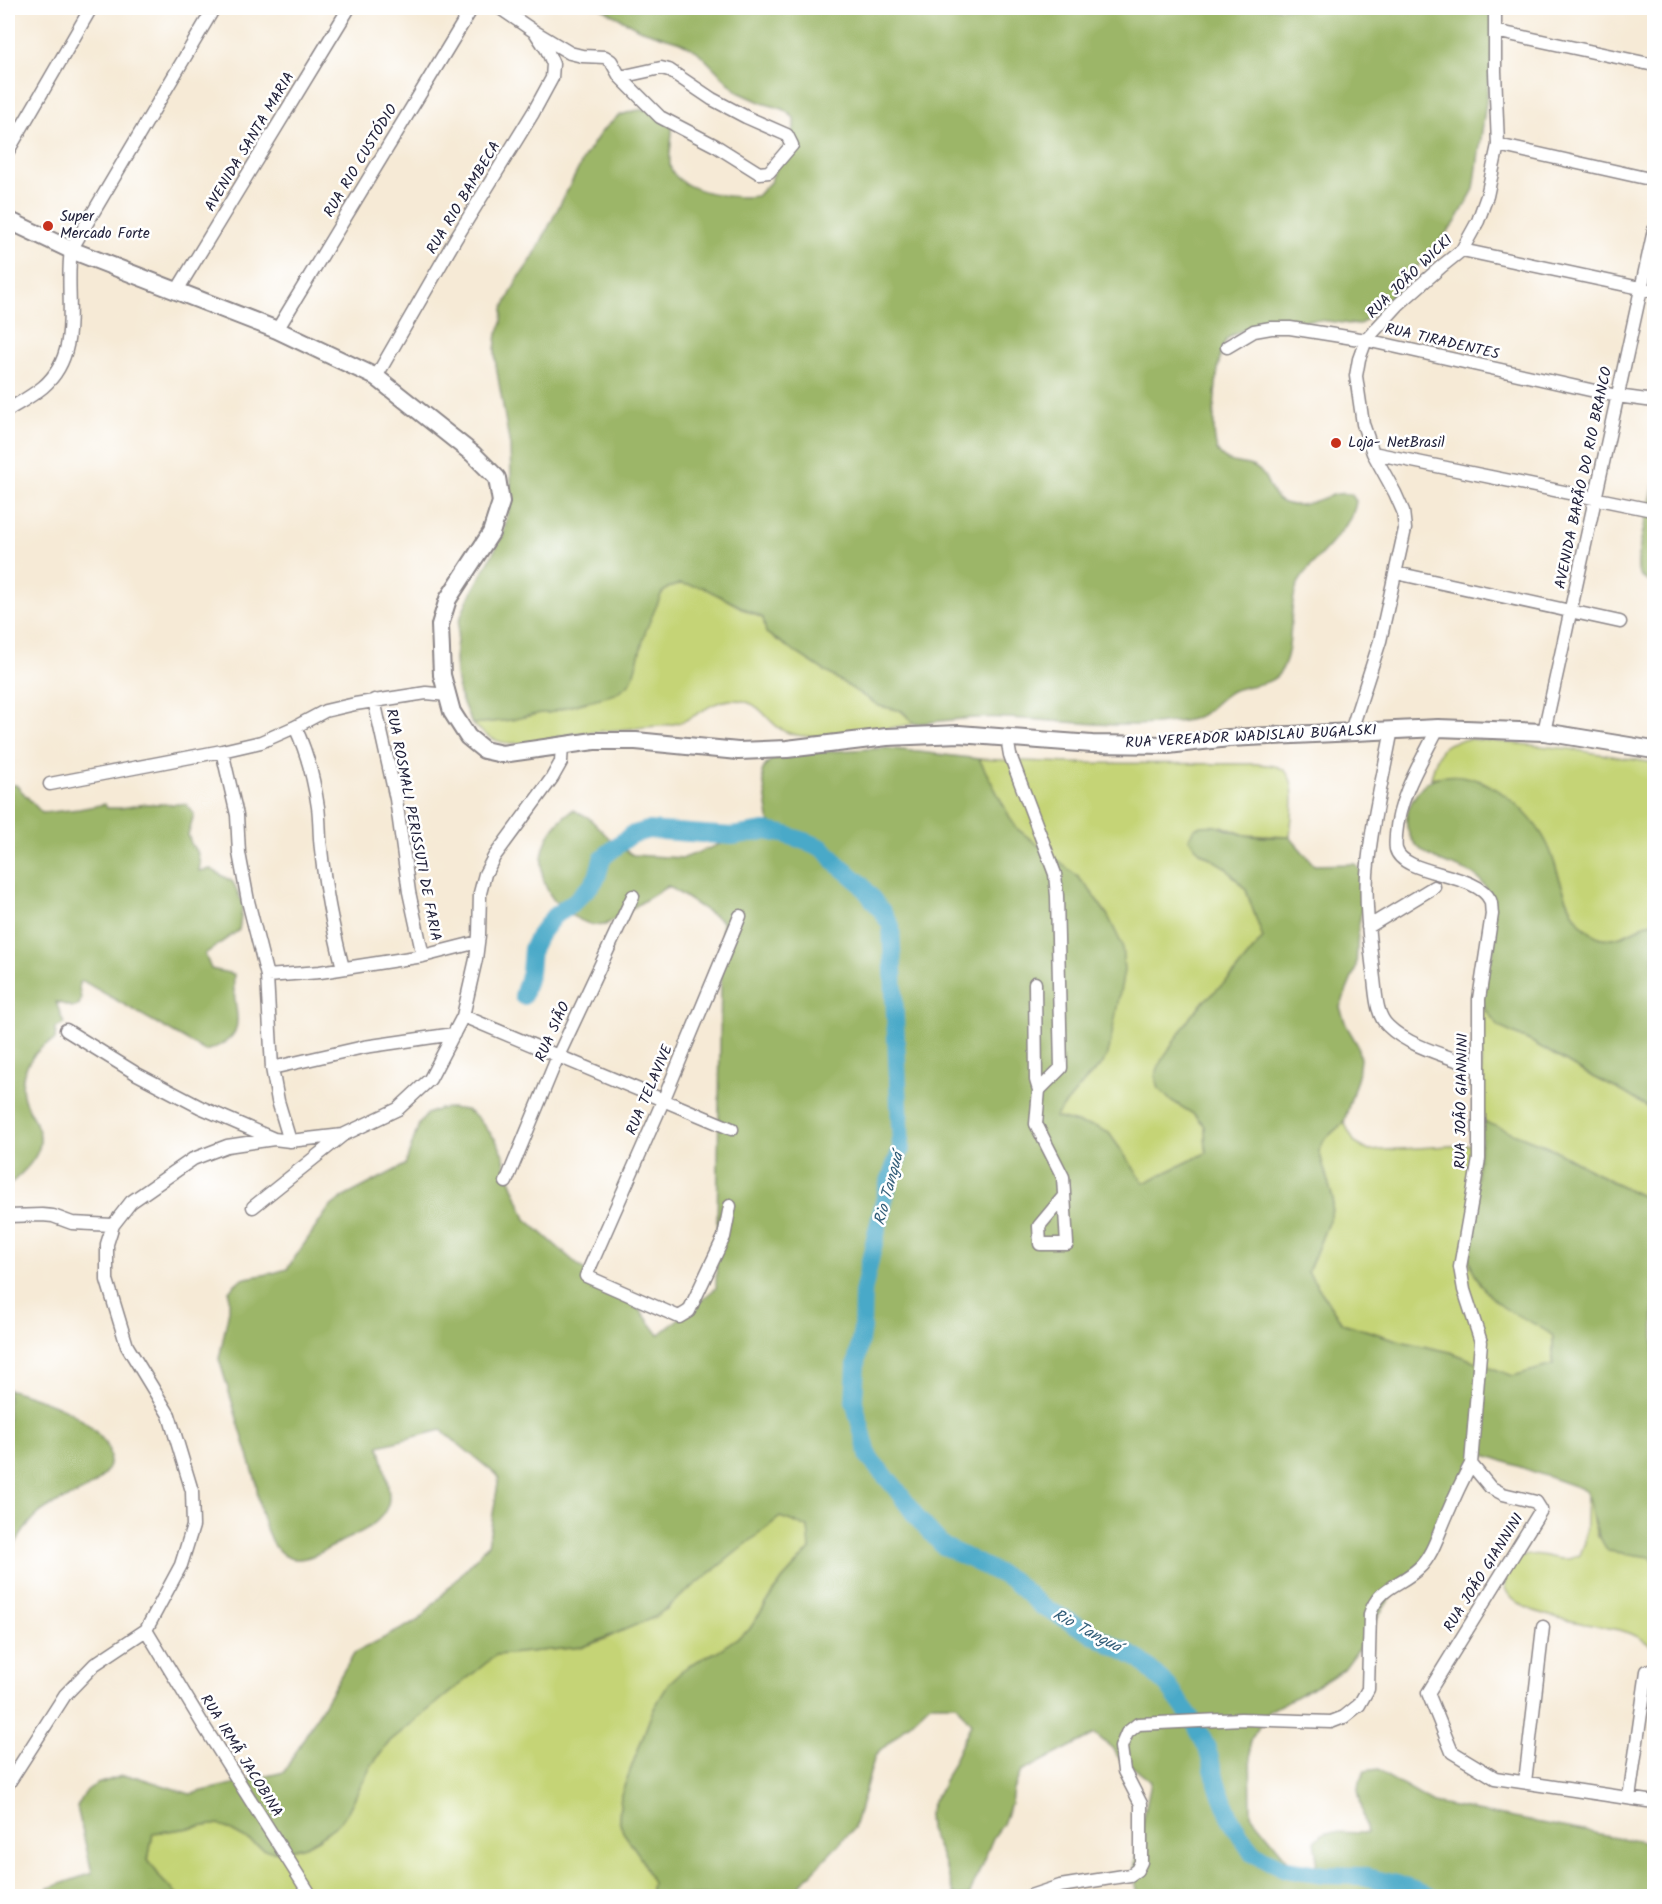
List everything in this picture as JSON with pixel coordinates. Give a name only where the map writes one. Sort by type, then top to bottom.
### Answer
[{"type":"main road","name":"RUA VEREADOR WADISLAU BUGALSKI","points":[[8,220],[71,250],[277,330],[376,377],[473,454],[496,478],[501,502],[491,533],[448,598],[440,625],[442,675],[452,712],[468,737],[484,750],[502,754],[594,741],[636,741],[738,751],[787,749],[887,737],[959,734],[1092,744],[1168,745],[1229,738],[1438,728],[1544,732],[1654,750]]},
{"type":"street","points":[[8,151],[91,8]]},
{"type":"street","points":[[8,410],[44,386],[62,362],[69,342],[68,269],[71,250],[214,8]]},
{"type":"street","name":"AVENIDA SANTA MARIA","points":[[176,292],[349,8]]},
{"type":"street","name":"RUA RIO CUSTÓDIO","points":[[277,330],[472,8]]},
{"type":"street","points":[[500,8],[570,53],[605,57],[611,61],[620,77],[660,117],[716,146],[759,173],[769,172],[792,145],[787,135],[712,99],[669,70],[661,68],[620,77]]},
{"type":"street","name":"RUA JOÃO WICKI","points":[[1351,731],[1380,641],[1405,530],[1403,511],[1373,453],[1363,424],[1356,375],[1359,359],[1366,340],[1399,304],[1462,250],[1478,221],[1487,196],[1498,145],[1495,8]]},
{"type":"street","points":[[1495,31],[1654,65]]},
{"type":"street","name":"RUA RIO BAMBECA","points":[[376,377],[552,78],[553,64],[535,32]]},
{"type":"street","points":[[1498,145],[1654,180]]},
{"type":"street","name":"AVENIDA BARÃO DO RIO BRANCO","points":[[1544,732],[1654,231]]},
{"type":"street","points":[[1462,250],[1654,291]]},
{"type":"street","name":"RUA TIRADENTES","points":[[1227,347],[1254,331],[1290,328],[1366,340],[1617,396],[1654,401]]},
{"type":"street","points":[[1373,453],[1652,510]]},
{"type":"street","points":[[1396,573],[1620,622]]},
{"type":"street","points":[[50,784],[261,742],[325,711],[374,700],[426,693],[448,695]]},
{"type":"street","name":"RUA ROSMALI PERISSUTI DE FARIA","points":[[374,700],[396,799],[409,892],[423,956]]},
{"type":"street","points":[[295,727],[303,743],[313,779],[327,901],[343,968]]},
{"type":"street","name":"RUA JOÃO GIANNINI","points":[[1438,728],[1402,803],[1397,818],[1395,847],[1399,856],[1406,862],[1455,878],[1482,891],[1490,900],[1492,914],[1479,999],[1479,1159],[1460,1267],[1464,1290],[1480,1342],[1471,1464],[1490,1487],[1503,1494],[1536,1502],[1541,1510],[1428,1693],[1452,1752],[1495,1778],[1654,1802]]},
{"type":"street","points":[[1392,729],[1374,814],[1367,875],[1368,927],[1377,1004],[1381,1018],[1388,1027],[1413,1043],[1479,1068]]},
{"type":"street","points":[[1007,738],[1010,755],[1055,874],[1057,896],[1061,1068],[1039,1090]]},
{"type":"street","points":[[253,1207],[343,1135],[398,1109],[430,1079],[463,1016],[478,942],[480,893],[485,874],[494,857],[552,778],[561,762],[562,746]]},
{"type":"street","points":[[222,751],[237,815],[239,853],[248,901],[267,976],[272,1068],[278,1101],[290,1141]]},
{"type":"street","points":[[1368,927],[1434,887]]},
{"type":"street","name":"RUA SIÃO","points":[[506,1182],[558,1056],[633,896]]},
{"type":"street","name":"RUA TELAVIVE","points":[[730,1206],[724,1237],[690,1311],[679,1317],[586,1276],[663,1101],[740,916]]},
{"type":"street","points":[[267,976],[320,972],[423,956],[478,942]]},
{"type":"street","points":[[1035,983],[1036,1080],[1039,1090],[1036,1124],[1063,1177],[1064,1196]]},
{"type":"street","points":[[463,1016],[732,1129]]},
{"type":"street","points":[[66,1030],[137,1074],[189,1101],[274,1139]]},
{"type":"street","points":[[272,1068],[364,1047],[454,1034]]},
{"type":"street","points":[[8,1784],[65,1695],[95,1664],[146,1630],[181,1564],[193,1526],[192,1491],[169,1415],[127,1346],[107,1280],[107,1244],[113,1225],[131,1202],[193,1159],[227,1146],[274,1139],[290,1141],[343,1135]]},
{"type":"street","points":[[8,1216],[42,1215],[53,1216],[72,1224],[113,1225]]},
{"type":"street","points":[[1030,1896],[1060,1886],[1130,1875],[1137,1870],[1141,1862],[1141,1804],[1124,1771],[1121,1747],[1127,1733],[1138,1724],[1240,1719],[1331,1722],[1344,1717],[1359,1705],[1368,1689],[1370,1614],[1374,1602],[1383,1591],[1404,1579],[1427,1560],[1457,1490],[1471,1464]]},
{"type":"street","points":[[1525,1782],[1543,1628]]},
{"type":"street","name":"RUA IRMÃ JACOBINA","points":[[146,1630],[311,1896]]},
{"type":"street","points":[[1629,1798],[1647,1671]]},
{"type":"green space","points":[[601,8],[1499,8],[1474,189],[1455,223],[1384,306],[1359,325],[1315,320],[1258,327],[1230,337],[1225,342],[1221,353],[1216,382],[1214,417],[1214,432],[1219,453],[1227,460],[1256,468],[1264,476],[1275,496],[1284,503],[1305,504],[1340,494],[1351,494],[1356,501],[1354,511],[1341,532],[1305,572],[1299,582],[1293,603],[1286,661],[1281,671],[1265,683],[1232,691],[1198,717],[1182,721],[1125,725],[983,718],[915,724],[902,711],[879,706],[766,633],[763,618],[702,587],[680,584],[662,593],[646,630],[633,677],[628,685],[615,694],[549,713],[472,724],[459,694],[455,659],[459,622],[466,603],[503,535],[510,505],[510,446],[495,350],[503,309],[518,279],[532,259],[585,156],[601,132],[618,116],[647,109],[672,127],[670,165],[677,177],[686,184],[709,193],[747,197],[757,196],[771,181],[779,156],[794,128],[794,118],[783,109],[762,103],[738,92],[697,51],[680,42],[639,29]]},
{"type":"green space","points":[[1654,485],[1654,583],[1639,573],[1638,556]]},
{"type":"green space","points":[[680,584],[702,586],[790,631],[902,712],[915,724],[852,734],[803,736],[783,730],[751,703],[730,700],[717,703],[681,722],[672,724],[576,734],[525,743],[498,741],[472,724],[511,720],[596,700],[655,600],[668,588]]},
{"type":"green space","points":[[1471,739],[1570,749],[1654,763],[1654,921],[1616,937],[1603,938],[1590,932],[1572,909],[1542,835],[1513,802],[1481,781],[1456,777],[1431,778],[1442,749],[1453,742]]},
{"type":"green space","points":[[885,748],[979,759],[1015,827],[1076,875],[1108,916],[1122,945],[1124,971],[1109,1050],[1103,1063],[1055,1117],[1094,1126],[1109,1133],[1144,1183],[1206,1153],[1205,1126],[1195,1115],[1169,1099],[1159,1089],[1155,1076],[1161,1061],[1191,1016],[1231,977],[1263,938],[1246,890],[1225,867],[1200,852],[1189,839],[1194,828],[1215,826],[1251,836],[1290,837],[1314,865],[1355,864],[1365,875],[1356,968],[1340,1007],[1346,1025],[1357,1044],[1360,1059],[1358,1075],[1344,1122],[1324,1140],[1319,1151],[1333,1199],[1331,1215],[1308,1272],[1342,1323],[1404,1342],[1450,1352],[1513,1376],[1553,1365],[1553,1336],[1497,1302],[1481,1284],[1468,1256],[1483,1121],[1553,1149],[1654,1202],[1654,1565],[1650,1557],[1608,1551],[1596,1529],[1586,1490],[1480,1453],[1448,1504],[1431,1552],[1395,1590],[1344,1669],[1269,1711],[1250,1741],[1251,1815],[1296,1870],[1316,1866],[1315,1841],[1325,1832],[1367,1833],[1358,1790],[1359,1782],[1365,1771],[1379,1769],[1388,1777],[1433,1803],[1654,1844],[1654,1896],[1142,1896],[1137,1890],[1134,1876],[1135,1860],[1151,1782],[1120,1759],[1112,1748],[1095,1734],[1021,1772],[1003,1824],[993,1838],[969,1896],[955,1896],[929,1829],[928,1815],[971,1724],[956,1704],[930,1704],[875,1756],[854,1828],[801,1884],[799,1896],[650,1896],[652,1883],[640,1856],[623,1832],[619,1819],[621,1795],[653,1710],[669,1683],[689,1665],[716,1652],[749,1630],[782,1580],[810,1549],[808,1527],[780,1517],[655,1617],[583,1647],[496,1655],[390,1741],[371,1766],[348,1811],[339,1823],[305,1846],[281,1852],[266,1850],[219,1824],[153,1833],[148,1860],[163,1881],[179,1896],[43,1896],[49,1888],[92,1873],[77,1807],[85,1793],[97,1784],[122,1776],[137,1777],[190,1794],[284,1772],[354,1653],[419,1620],[488,1545],[499,1477],[441,1430],[379,1446],[389,1499],[384,1512],[375,1523],[311,1556],[300,1559],[289,1557],[279,1551],[266,1530],[256,1481],[219,1359],[229,1310],[229,1291],[237,1283],[248,1277],[287,1269],[329,1208],[342,1198],[405,1165],[419,1124],[427,1114],[439,1109],[450,1108],[466,1110],[477,1117],[495,1139],[503,1153],[506,1169],[526,1219],[597,1282],[641,1311],[659,1335],[716,1288],[722,921],[668,886],[605,925],[593,925],[574,917],[560,907],[550,894],[544,879],[542,864],[544,849],[559,821],[573,810],[588,817],[616,845],[633,855],[684,858],[770,825],[762,772],[772,759],[789,754]]},
{"type":"green space","points":[[979,759],[1070,763],[1259,764],[1280,768],[1290,777],[1293,803],[1290,837],[1245,835],[1222,826],[1200,852],[1225,867],[1246,890],[1263,938],[1231,977],[1191,1016],[1179,1037],[1169,1099],[1195,1115],[1205,1126],[1206,1153],[1144,1183],[1109,1133],[1094,1126],[1055,1117],[1103,1063],[1108,916],[1076,875],[1015,827]]},
{"type":"green space","points":[[1443,776],[1461,776],[1489,785],[1514,802],[1525,813],[1550,850],[1574,914],[1591,933],[1602,938],[1615,938],[1654,921],[1654,1111],[1532,1042],[1499,1027],[1479,1001],[1495,937],[1493,911],[1487,889],[1475,876],[1440,861],[1420,849],[1413,841],[1407,824],[1407,814],[1417,793],[1428,782]]},
{"type":"green space","points":[[8,785],[16,785],[42,813],[105,804],[107,808],[121,808],[146,804],[186,804],[194,814],[188,835],[192,846],[197,851],[199,871],[211,869],[233,882],[243,904],[239,930],[205,954],[211,969],[234,974],[236,1030],[221,1045],[205,1051],[83,981],[79,983],[81,997],[78,1006],[72,1007],[56,1002],[64,1024],[56,1028],[55,1040],[33,1056],[23,1080],[24,1099],[39,1130],[40,1144],[29,1166],[8,1186]]},
{"type":"green space","points":[[1479,1001],[1499,1027],[1532,1042],[1654,1111],[1654,1202],[1553,1149],[1483,1121]]},
{"type":"green space","points":[[1344,1122],[1355,1143],[1369,1151],[1481,1144],[1503,1307],[1542,1327],[1553,1336],[1553,1365],[1513,1376],[1450,1352],[1404,1342],[1342,1323],[1308,1272],[1331,1215],[1333,1199],[1319,1151],[1324,1140]]},
{"type":"green space","points":[[8,1389],[60,1407],[83,1420],[105,1443],[110,1458],[107,1470],[95,1484],[39,1513],[24,1530],[8,1555]]},
{"type":"green space","points":[[1587,1490],[1598,1537],[1650,1557],[1654,1565],[1654,1649],[1640,1638],[1627,1632],[1532,1610],[1516,1602],[1507,1591],[1505,1578],[1507,1572],[1522,1557],[1534,1554],[1567,1559],[1580,1555],[1585,1542]]},
{"type":"green space","points":[[780,1517],[808,1527],[811,1549],[782,1580],[749,1630],[716,1652],[689,1665],[653,1710],[621,1795],[619,1818],[623,1832],[640,1856],[652,1883],[650,1896],[179,1896],[163,1881],[148,1860],[153,1833],[219,1824],[266,1850],[281,1852],[305,1846],[318,1839],[339,1823],[348,1811],[371,1766],[390,1741],[496,1655],[583,1647],[667,1609],[677,1598]]},
{"type":"waterway","name":"Rio Tanguá","points":[[523,996],[530,972],[532,949],[539,935],[554,916],[575,901],[593,883],[602,859],[631,835],[648,830],[732,836],[765,831],[783,834],[822,848],[860,883],[891,926],[901,1149],[888,1184],[863,1293],[862,1329],[856,1365],[854,1401],[869,1458],[943,1546],[1012,1580],[1041,1606],[1140,1660],[1168,1686],[1190,1716]]},
{"type":"waterway","name":"Rio Tanguá","points":[[1196,1726],[1207,1748],[1219,1790],[1232,1822],[1252,1853],[1286,1869],[1324,1875],[1362,1876],[1397,1884],[1429,1896]]},
{"type":"place","name":"Super Mercado Forte","points":[[48,226]]},
{"type":"place","name":"Loja- NetBrasil","points":[[1336,443]]}]
